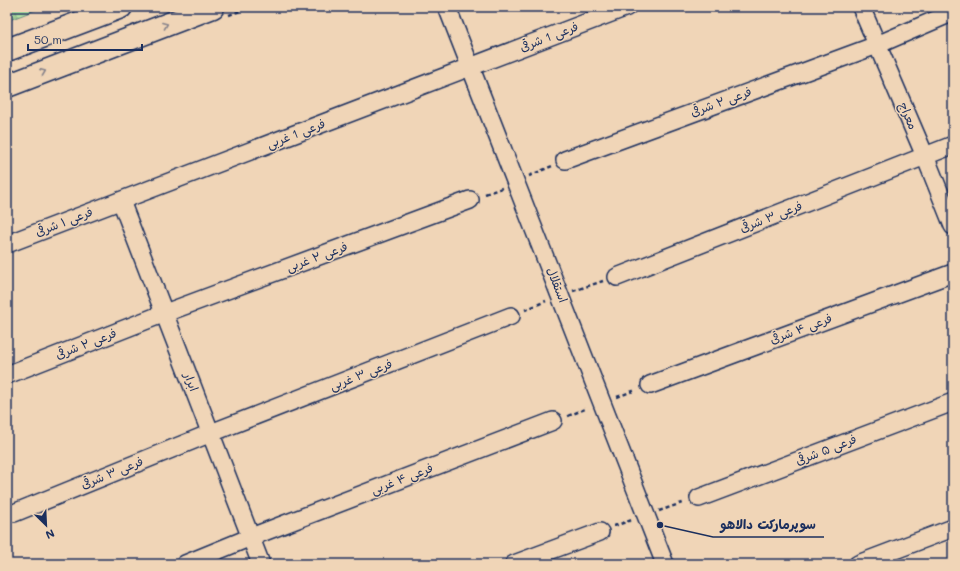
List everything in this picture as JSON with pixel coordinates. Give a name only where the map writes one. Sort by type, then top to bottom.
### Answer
[{"type":"main road","points":[[7,50],[84,15],[121,7]]},
{"type":"main road","points":[[7,86],[213,7]]},
{"type":"street","name":"استقلال","points":[[447,7],[472,67],[665,564]]},
{"type":"street","name":"فرعی 1 شرقی","points":[[472,67],[627,7]]},
{"type":"street","name":"معراج","points":[[861,7],[925,156],[953,226]]},
{"type":"street","points":[[877,45],[949,14]]},
{"type":"street","name":"فرعی ۲ شرقی","points":[[565,160],[877,45]]},
{"type":"street","name":"فرعی 1 غربی","points":[[121,201],[472,67]]},
{"type":"street","points":[[925,156],[953,145]]},
{"type":"street","name":"فرعی ۳ شرقی","points":[[617,277],[925,156]]},
{"type":"street","name":"فرعی ۲ غربی","points":[[164,313],[470,200]]},
{"type":"street","name":"فرعی ۱ شرقی","points":[[7,244],[121,201]]},
{"type":"street","name":"ابرار","points":[[121,201],[262,564]]},
{"type":"street","name":"فرعی ۴ شرقی","points":[[650,385],[953,273]]},
{"type":"street","name":"فرعی ۲ شرقی","points":[[7,375],[164,313]]},
{"type":"street","name":"فرعی ۳ غربی","points":[[211,433],[511,316]]},
{"type":"street","name":"فرعی ۵ شرقی","points":[[699,498],[953,402]]},
{"type":"street","name":"فرعی ۴ غربی","points":[[251,537],[553,421]]},
{"type":"street","name":"فرعی ۳ شرقی","points":[[14,513],[211,433]]},
{"type":"street","points":[[858,564],[953,528]]},
{"type":"street","points":[[514,564],[600,532]]},
{"type":"street","points":[[185,564],[251,537]]},
{"type":"path","points":[[470,200],[516,182],[565,160]]},
{"type":"path","points":[[511,316],[560,295],[617,277]]},
{"type":"path","points":[[553,421],[650,385]]},
{"type":"path","points":[[600,532],[699,498]]},
{"type":"green space","points":[[7,7],[43,7],[7,21]]},
{"type":"place","name":"سوپرمارکت دالاهو","points":[[660,525]]}]
